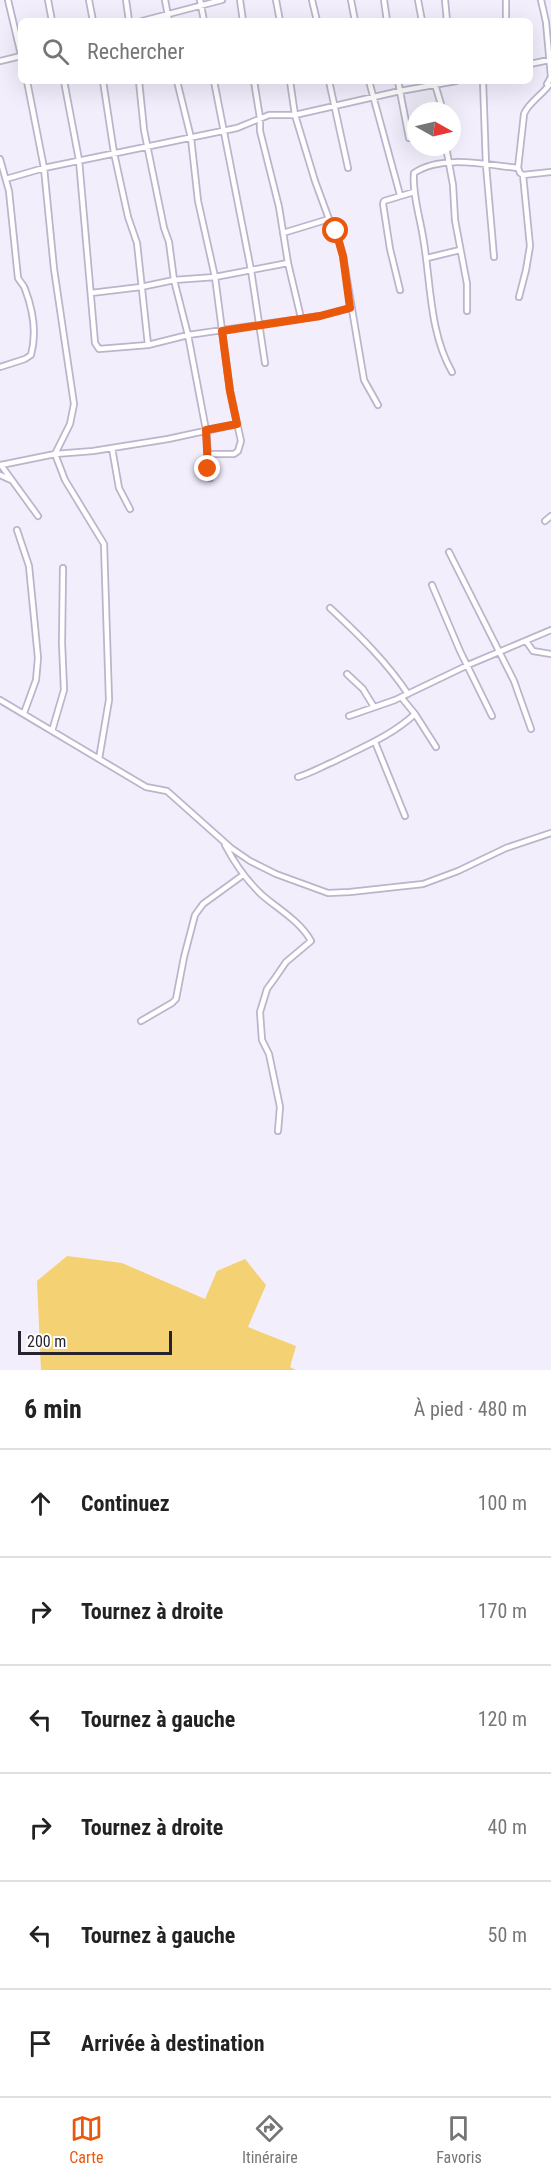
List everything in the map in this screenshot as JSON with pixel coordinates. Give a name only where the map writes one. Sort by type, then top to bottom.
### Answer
[{"type":"street","points":[[8,0],[18,43]]},
{"type":"street","points":[[48,0],[51,18]]},
{"type":"street","points":[[89,0],[92,18]]},
{"type":"street","points":[[126,0],[129,18]]},
{"type":"street","points":[[165,0],[168,18]]},
{"type":"street","points":[[200,0],[203,18]]},
{"type":"street","points":[[155,18],[222,0]]},
{"type":"street","points":[[240,0],[243,18]]},
{"type":"street","points":[[276,0],[279,18]]},
{"type":"street","points":[[312,0],[315,18]]},
{"type":"street","points":[[351,0],[354,18]]},
{"type":"street","points":[[384,0],[387,18]]},
{"type":"street","points":[[418,0],[421,18]]},
{"type":"street","points":[[445,0],[447,18]]},
{"type":"street","points":[[506,0],[506,18]]},
{"type":"street","points":[[519,297],[530,246],[523,175],[518,168],[526,109],[543,94],[551,77],[546,22],[541,0]]},
{"type":"street","points":[[0,61],[18,57]]},
{"type":"street","points":[[533,63],[549,60]]},
{"type":"street","points":[[28,84],[44,168],[54,269],[74,404],[69,424],[56,454],[65,480],[104,544],[109,700],[99,759]]},
{"type":"street","points":[[65,84],[79,160],[95,343],[99,349],[148,345],[188,335],[320,316],[350,308]]},
{"type":"street","points":[[103,84],[114,153],[128,217],[137,243],[148,345]]},
{"type":"street","points":[[139,84],[144,130],[164,228],[169,242],[174,280],[188,335],[206,430],[210,478]]},
{"type":"street","points":[[178,84],[191,138],[198,201],[215,277],[230,391],[241,441],[238,451],[234,454],[213,454]]},
{"type":"street","points":[[214,84],[251,270],[265,363]]},
{"type":"street","points":[[255,84],[261,131],[301,318]]},
{"type":"street","points":[[290,84],[295,116],[343,256],[364,380],[378,405]]},
{"type":"street","points":[[330,84],[348,168]]},
{"type":"street","points":[[370,84],[400,195]]},
{"type":"street","points":[[399,84],[407,128]]},
{"type":"street","points":[[6,179],[79,160],[246,125],[275,114],[295,116],[430,84]]},
{"type":"street","points":[[434,84],[440,102]]},
{"type":"street","points":[[483,84],[486,165],[494,258]]},
{"type":"street","points":[[448,156],[466,284],[467,311]]},
{"type":"street","points":[[0,159],[9,191],[18,278],[25,286],[33,317],[34,339],[29,357],[0,367]]},
{"type":"street","points":[[452,372],[436,335],[427,258],[414,192],[414,176],[416,172],[449,163],[469,161],[518,168]]},
{"type":"street","points":[[523,175],[551,172]]},
{"type":"street","points":[[400,290],[392,263],[383,204],[400,195],[414,192]]},
{"type":"street","points":[[283,233],[329,219]]},
{"type":"street","points":[[427,258],[460,250]]},
{"type":"street","points":[[91,293],[141,287],[174,280],[215,277],[288,263]]},
{"type":"street","points":[[38,516],[1,464],[168,439],[237,424]]},
{"type":"street","points":[[112,448],[119,488],[130,509]]},
{"type":"street","points":[[0,475],[14,482]]},
{"type":"street","points":[[545,521],[551,516]]},
{"type":"street","points":[[17,530],[29,566],[38,658],[36,680],[24,713]]},
{"type":"street","points":[[450,552],[500,652],[531,729]]},
{"type":"street","points":[[52,730],[64,690],[63,568]]},
{"type":"street","points":[[432,585],[492,716]]},
{"type":"street","points":[[330,608],[375,651],[393,671],[408,694]]},
{"type":"street","points":[[349,716],[401,697],[468,665],[551,630]]},
{"type":"street","points":[[526,640],[533,651],[551,654]]},
{"type":"street","points":[[347,674],[363,689],[374,707]]},
{"type":"street","points":[[401,697],[436,747]]},
{"type":"street","points":[[0,700],[146,787],[167,791],[222,840],[250,861],[276,874],[322,891],[338,893],[423,884],[506,848],[551,833]]},
{"type":"street","points":[[298,777],[312,773],[375,742],[399,729],[415,714]]},
{"type":"street","points":[[375,742],[405,816]]},
{"type":"street","points":[[222,840],[243,875],[265,897],[295,921],[311,941],[286,963],[271,983],[260,1012],[262,1040],[269,1054],[280,1107],[278,1131]]},
{"type":"street","points":[[141,1020],[176,999],[183,957],[195,915],[203,904],[243,875]]},
{"type":"shaded area","points":[[67,1256],[122,1263],[205,1299],[217,1271],[245,1259],[266,1285],[248,1327],[296,1346],[290,1367],[296,1370],[41,1370],[37,1281]]},
{"type":"route","points":[[208,469],[206,430],[237,424],[222,331],[320,316],[350,308],[343,256],[336,231]]}]
